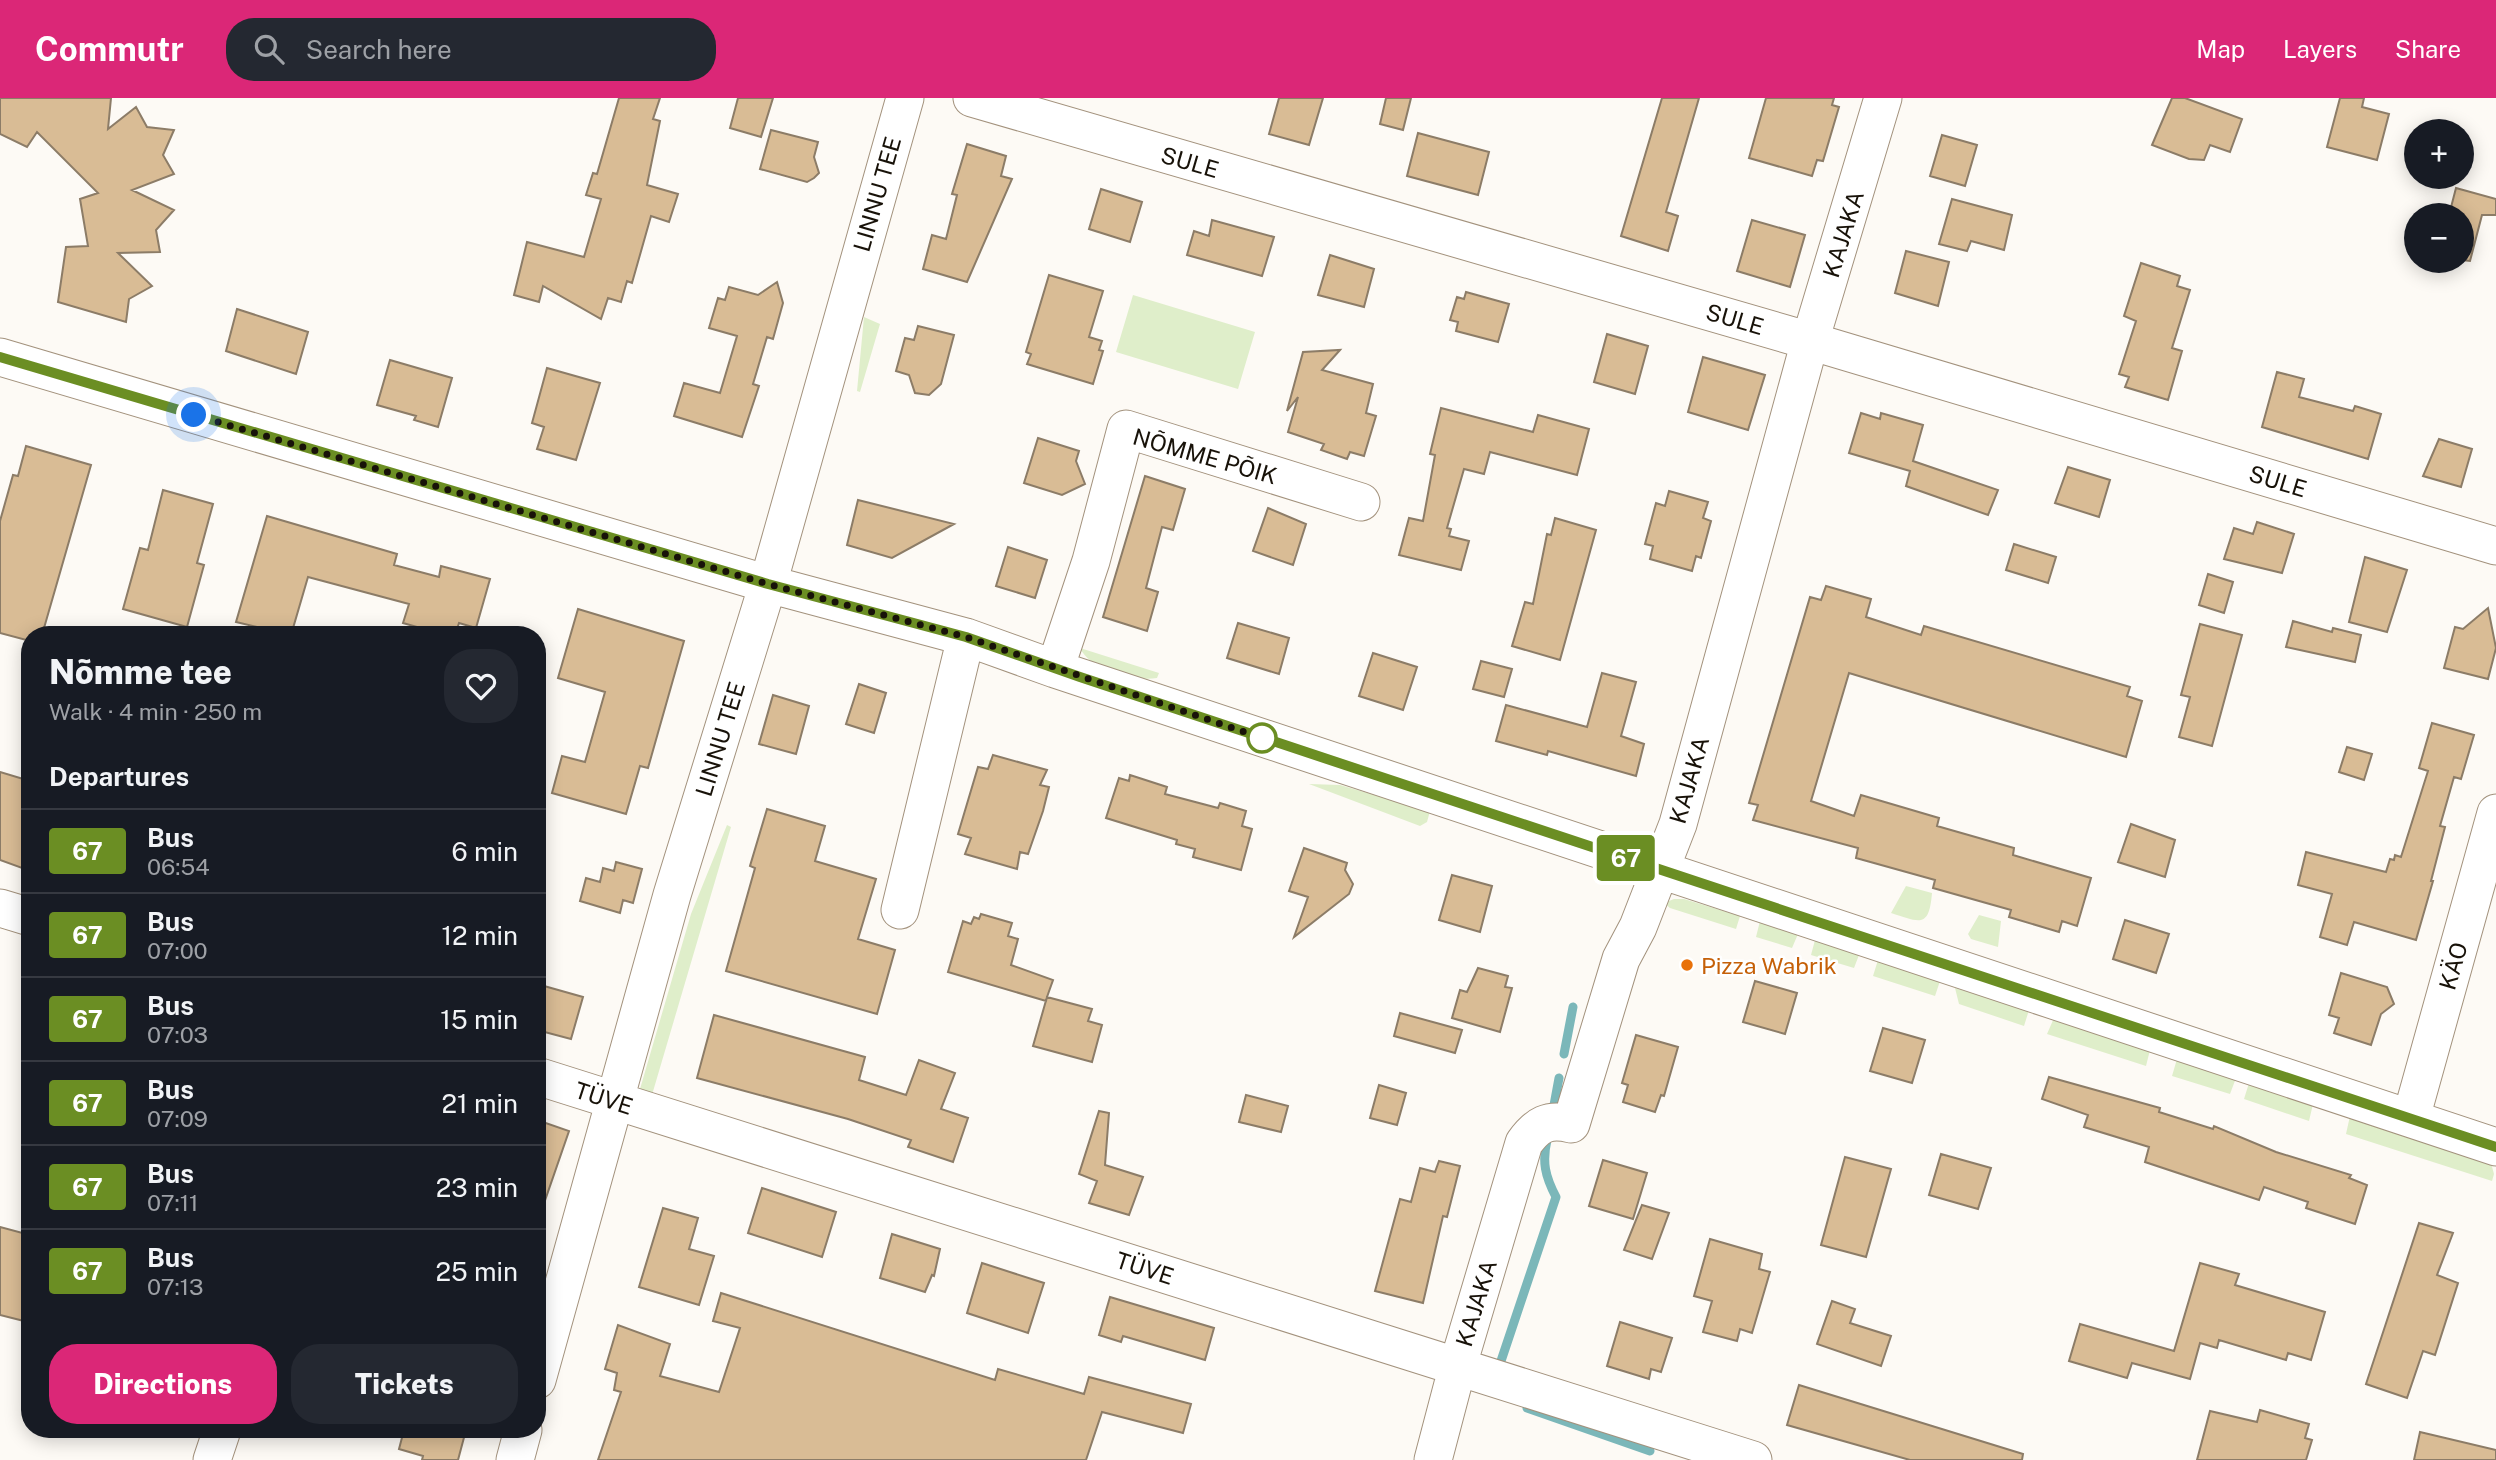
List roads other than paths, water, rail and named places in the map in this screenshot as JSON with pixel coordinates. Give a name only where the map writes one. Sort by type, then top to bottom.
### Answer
[{"type":"street","name":"LINNU TEE","points":[[546,1348],[672,895],[768,584],[905,98]]},
{"type":"street","name":"SULE","points":[[972,98],[1811,341],[2496,546]]},
{"type":"street","name":"KAJAKA","points":[[1433,1460],[1458,1365],[1524,1143],[1534,1130],[1545,1122],[1558,1120],[1571,1124],[1621,959],[1638,927],[1678,824],[1811,341],[1883,98]]},
{"type":"street","points":[[0,357],[768,584],[966,637],[1055,669],[2496,1147]]},
{"type":"street","name":"NÕMME PÕIK","points":[[1055,669],[1091,561],[1126,429],[1361,502]]},
{"type":"street","points":[[900,910],[966,637]]},
{"type":"street","name":"KÄO","points":[[2411,1118],[2496,813]]},
{"type":"street","points":[[0,908],[21,914]]},
{"type":"street","name":"TÜVE","points":[[546,1079],[1753,1460]]},
{"type":"street","points":[[212,1460],[219,1438]]},
{"type":"street","points":[[515,1460],[521,1438]]},
{"type":"waterway","points":[[1564,1054],[1573,1007]]},
{"type":"waterway","points":[[1554,1105],[1559,1078]]},
{"type":"waterway","points":[[1501,1361],[1556,1197],[1546,1169],[1547,1140]]},
{"type":"waterway","points":[[1527,1408],[1650,1451]]},
{"type":"place","name":"Pizza Wabrik","points":[[1687,965]]}]
